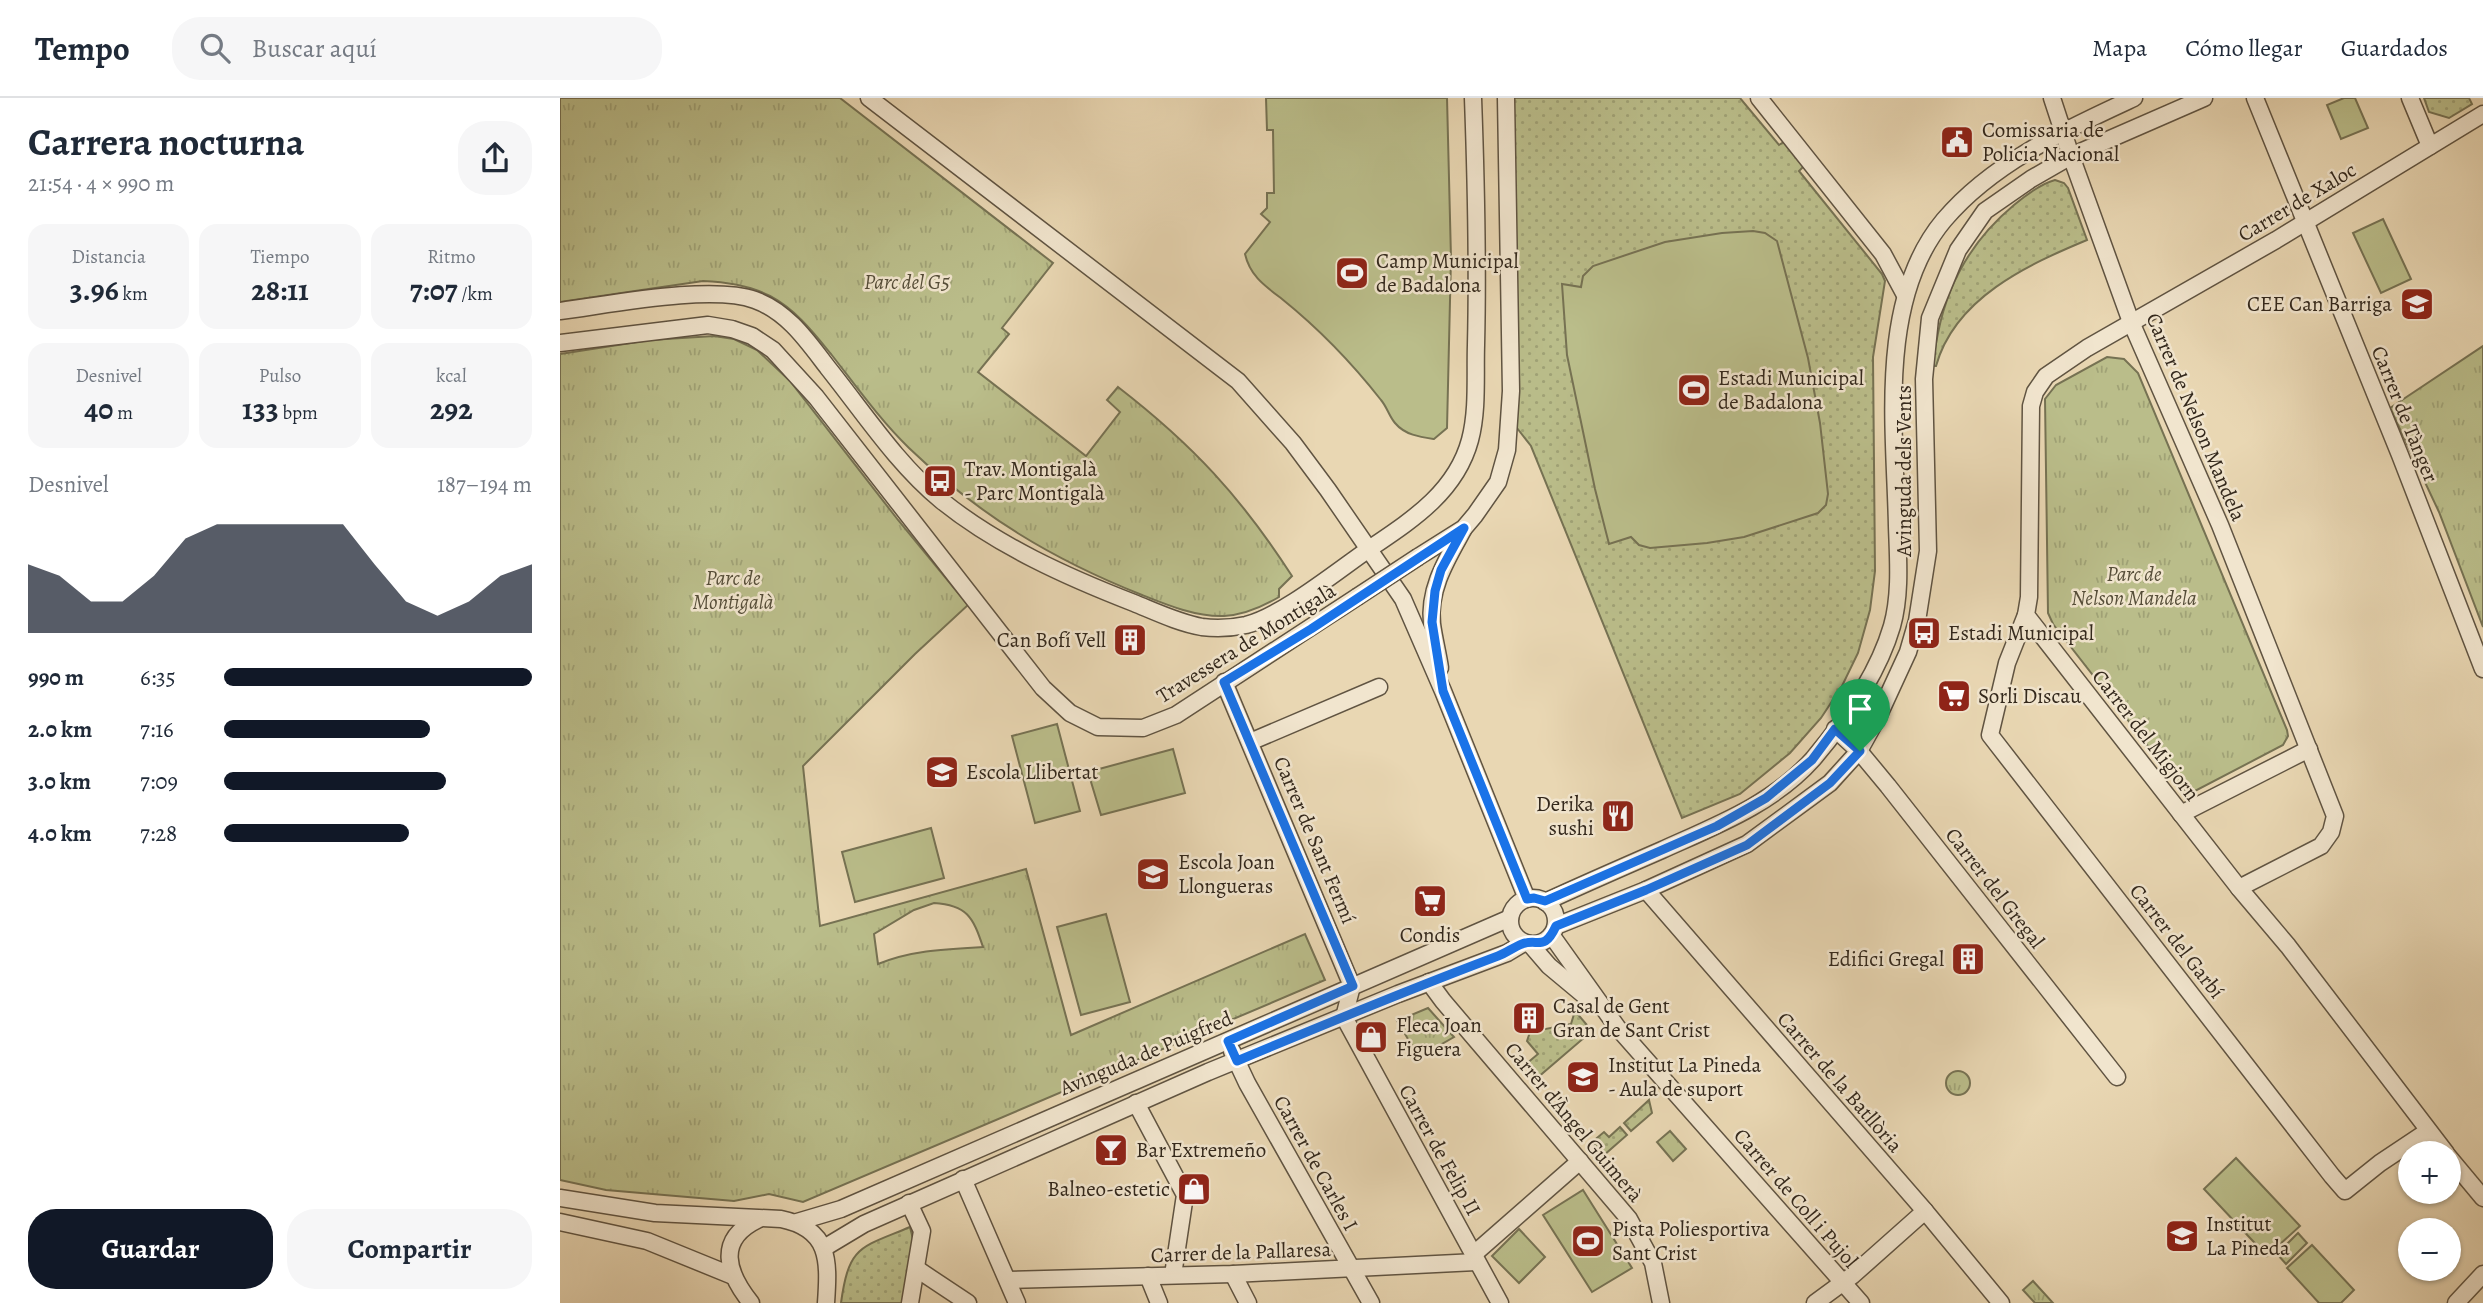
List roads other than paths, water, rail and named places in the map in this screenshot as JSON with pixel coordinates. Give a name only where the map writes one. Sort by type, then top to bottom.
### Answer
[{"type":"street","points":[[869,98],[1238,381],[1293,443],[1403,599],[1527,899]]},
{"type":"street","name":"Travessera de Montigalà","points":[[560,311],[645,299],[717,294],[755,300],[791,322],[905,464],[941,500],[992,537],[1084,582],[1175,619],[1214,628],[1242,626],[1282,608],[1367,550],[1436,499],[1458,470],[1470,439],[1473,419],[1477,310],[1472,98]]},
{"type":"street","name":"Travessera de Montigalà","points":[[560,343],[708,325],[752,336],[773,350],[816,397],[1043,688],[1070,713],[1098,727],[1143,729],[1176,715],[1464,528],[1498,482],[1504,465],[1510,427],[1506,98]]},
{"type":"street","points":[[1759,98],[1883,254],[1905,295]]},
{"type":"street","name":"Carrer de Nelson Mandela","points":[[2052,98],[2132,322],[2220,524],[2335,816],[2331,832],[2321,845],[2239,888]]},
{"type":"street","name":"Avinguda dels Vents","points":[[1545,901],[1717,826],[1766,798],[1812,760],[1835,729],[1858,697],[1876,665],[1892,625],[1898,576],[1895,367],[1905,295],[1917,259],[1952,212],[1976,187],[2063,131],[2134,98]]},
{"type":"street","name":"Avinguda dels Vents","points":[[1554,931],[1747,845],[1830,783],[1860,751],[1908,652],[1917,621],[1928,551],[1924,379],[1930,317],[1958,250],[1985,211],[2031,179],[2071,156],[2204,98]]},
{"type":"street","name":"Carrer de Tànger","points":[[2255,98],[2483,669]]},
{"type":"street","points":[[2410,98],[2430,146]]},
{"type":"street","name":"Carrer de Xaloc","points":[[2132,322],[2305,222],[2483,114]]},
{"type":"street","points":[[2025,615],[2029,597],[2031,406],[2035,391],[2046,376],[2132,322]]},
{"type":"street","points":[[1443,691],[1432,622],[1435,591],[1441,570],[1464,528]]},
{"type":"street","name":"Carrer del Migjorn","points":[[2025,615],[2239,888],[2288,946],[2436,1141]]},
{"type":"street","name":"Carrer del Garbí","points":[[2025,615],[2007,663],[1990,735],[2332,1176],[2345,1191],[2380,1163],[2428,1131]]},
{"type":"street","name":"Carrer de Sant Fermí","points":[[1224,682],[1353,986]]},
{"type":"street","points":[[1250,742],[1379,687]]},
{"type":"street","name":"Carrer del Gregal","points":[[1835,729],[1860,751],[2117,1077]]},
{"type":"street","points":[[2181,814],[2309,749]]},
{"type":"street","name":"Carrer de la Batllòria","points":[[1646,890],[1925,1211],[2001,1303]]},
{"type":"street","points":[[1527,899],[1545,901],[1554,912],[1554,931],[1539,944],[1527,943],[1513,932],[1510,918],[1516,906],[1527,899]]},
{"type":"street","name":"Avinguda de Puigfred","points":[[797,1222],[841,1209],[1510,918]]},
{"type":"street","name":"Carrer de Coll i Pujol","points":[[1554,931],[1617,1027]]},
{"type":"street","name":"Avinguda de Puigfred","points":[[824,1248],[864,1224],[909,1203],[1136,1103],[1527,943]]},
{"type":"street","name":"Carrer de Coll i Pujol","points":[[1527,943],[1617,1027],[1861,1303]]},
{"type":"street","name":"Carrer de Coll i Pujol","points":[[1507,953],[1549,966]]},
{"type":"street","name":"Carrer d'Àngel Guimerà","points":[[1429,982],[1606,1191],[1641,1238],[1653,1263],[1661,1303]]},
{"type":"street","points":[[1344,1017],[1353,986]]},
{"type":"street","name":"Carrer de Felip II","points":[[1344,1017],[1500,1303]]},
{"type":"street","name":"Carrer de Carles I","points":[[1228,1041],[1371,1303]]},
{"type":"street","points":[[1136,1103],[1185,1195],[1173,1275]]},
{"type":"street","points":[[1475,1258],[1580,1161]]},
{"type":"street","name":"Carrer del Migjorn","points":[[2461,1171],[2483,1198]]},
{"type":"street","points":[[963,1180],[1017,1303]]},
{"type":"street","points":[[560,1198],[656,1213],[797,1222],[813,1233],[824,1248],[828,1267],[826,1303]]},
{"type":"street","points":[[909,1203],[922,1231],[910,1303]]},
{"type":"street","points":[[1815,1303],[1843,1283],[1925,1211]]},
{"type":"street","points":[[751,1303],[733,1276],[730,1245],[743,1227],[759,1219]]},
{"type":"street","points":[[560,1222],[647,1241],[733,1276]]},
{"type":"street","name":"Carrer de la Pallaresa","points":[[1008,1280],[1353,1270],[1475,1258]]},
{"type":"street","points":[[917,1269],[968,1303]]},
{"type":"street","points":[[2456,1303],[2483,1274]]},
{"type":"street","points":[[1233,1275],[1248,1303]]},
{"type":"street","points":[[1148,1276],[1159,1303]]},
{"type":"street","points":[[817,1303],[827,1284]]},
{"type":"place","name":"Comissaria de Policia Nacional","points":[[1957,142]]},
{"type":"place","name":"Camp Municipal de Badalona","points":[[1352,273]]},
{"type":"place","name":"CEE Can Barriga","points":[[2417,304]]},
{"type":"place","name":"Estadi Municipal de Badalona","points":[[1694,390]]},
{"type":"place","name":"Trav. Montigalà - Parc Montigalà","points":[[940,481]]},
{"type":"place","name":"Estadi Municipal","points":[[1924,633]]},
{"type":"place","name":"Can Bofí Vell","points":[[1130,640]]},
{"type":"place","name":"Sorli Discau","points":[[1954,696]]},
{"type":"place","name":"Escola Llibertat","points":[[942,772]]},
{"type":"place","name":"Derika sushi","points":[[1618,816]]},
{"type":"place","name":"Escola Joan Llongueras","points":[[1153,874]]},
{"type":"place","name":"Condis","points":[[1430,901]]},
{"type":"place","name":"Edifici Gregal","points":[[1968,959]]},
{"type":"place","name":"Casal de Gent Gran de Sant Crist","points":[[1529,1018]]},
{"type":"place","name":"Fleca Joan Figuera","points":[[1371,1037]]},
{"type":"place","name":"Institut La Pineda - Aula de suport","points":[[1583,1077]]},
{"type":"place","name":"Bar Extremeño","points":[[1111,1150]]},
{"type":"place","name":"Balneo-estetic","points":[[1194,1189]]},
{"type":"place","name":"Institut La Pineda","points":[[2182,1236]]},
{"type":"place","name":"Pista Poliesportiva Sant Crist","points":[[1588,1241]]},
{"type":"park label","name":"Parc del G5","points":[[907,282]]},
{"type":"park label","name":"Parc de Nelson Mandela","points":[[2134,586]]},
{"type":"park label","name":"Parc de Montigalà","points":[[733,590]]}]
